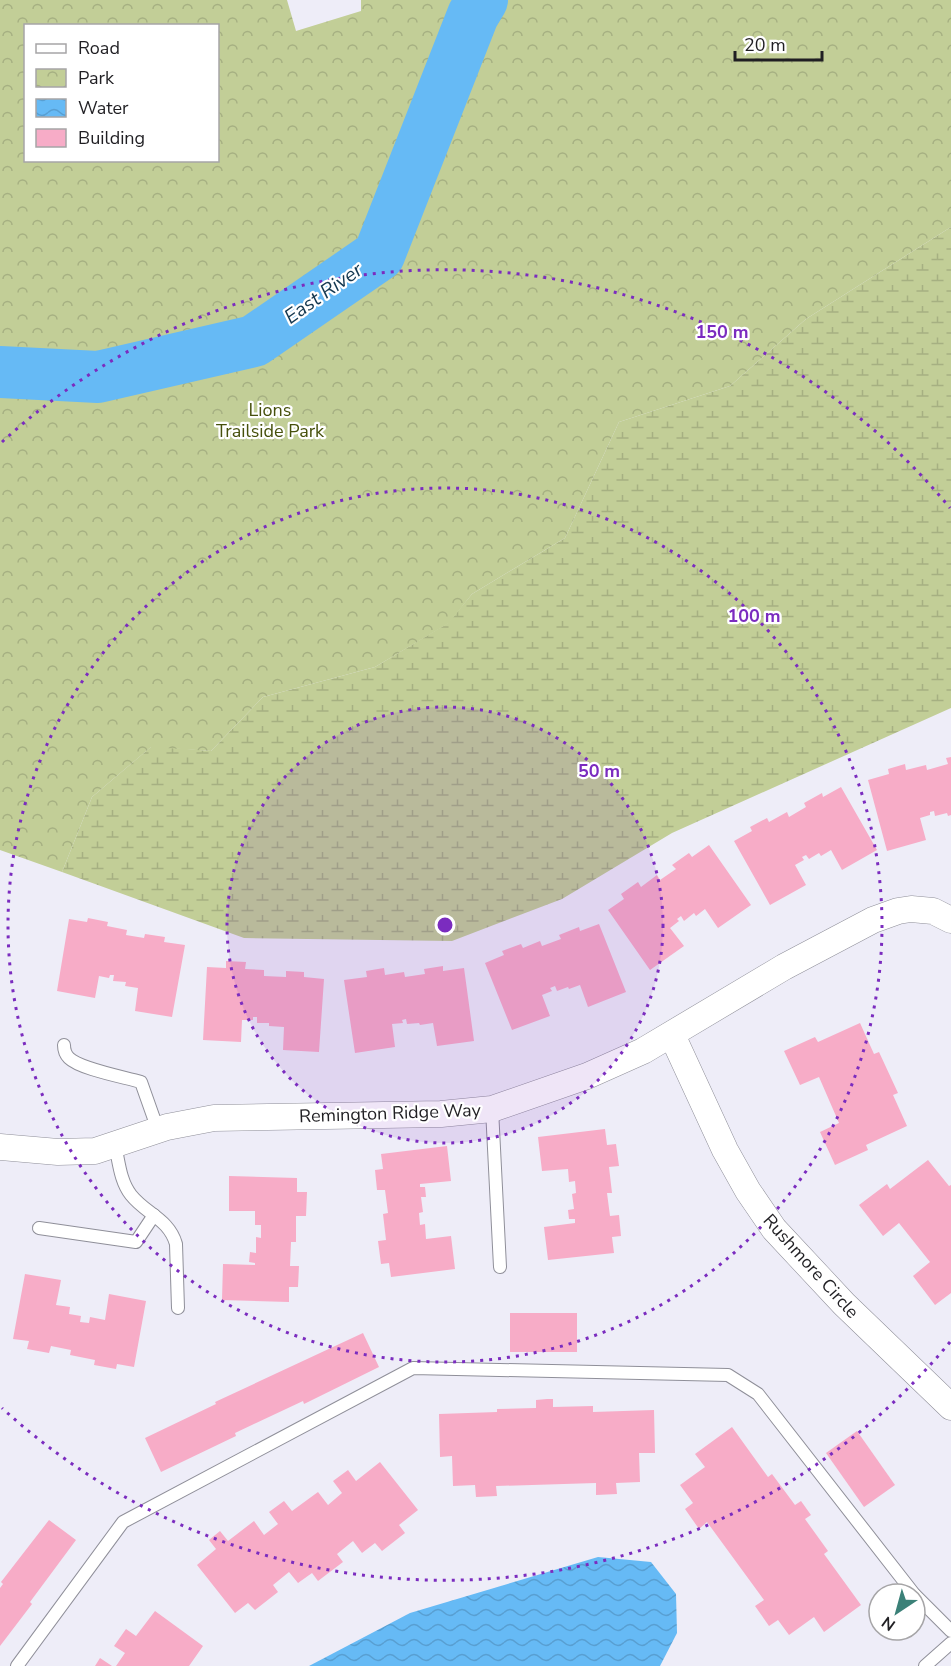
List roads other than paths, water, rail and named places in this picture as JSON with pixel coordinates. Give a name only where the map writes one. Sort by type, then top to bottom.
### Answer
[{"type":"street","name":"Remington Ridge Way","points":[[0,1148],[95,1151],[181,1123],[214,1118],[441,1114],[492,1109],[523,1100],[605,1068],[672,1035],[784,967],[885,915],[898,911],[923,909],[942,914],[951,920]]},
{"type":"street","name":"Rushmore Circle","points":[[672,1035],[725,1150],[748,1191],[774,1229],[844,1304],[951,1407]]},
{"type":"lane","points":[[64,1045],[64,1053],[80,1065],[141,1082],[158,1130]]},
{"type":"lane","points":[[492,1109],[500,1267]]},
{"type":"lane","points":[[115,1145],[126,1186],[137,1202],[167,1226],[173,1234],[176,1244],[178,1308]]},
{"type":"lane","points":[[39,1228],[136,1242],[154,1215]]},
{"type":"lane","points":[[17,1666],[123,1522],[413,1368],[728,1375],[758,1394],[906,1582]]},
{"type":"lane","points":[[927,1606],[951,1631]]},
{"type":"lane","points":[[925,1666],[951,1644]]},
{"type":"water","points":[[598,1557],[651,1562],[676,1594],[677,1633],[660,1666],[309,1666],[410,1613]]},
{"type":"waterway","name":"East River","points":[[0,372],[98,377],[254,341],[379,255],[473,15],[482,0]]},
{"type":"park label","name":"Lions Trailside Park","points":[[270,420]]}]
